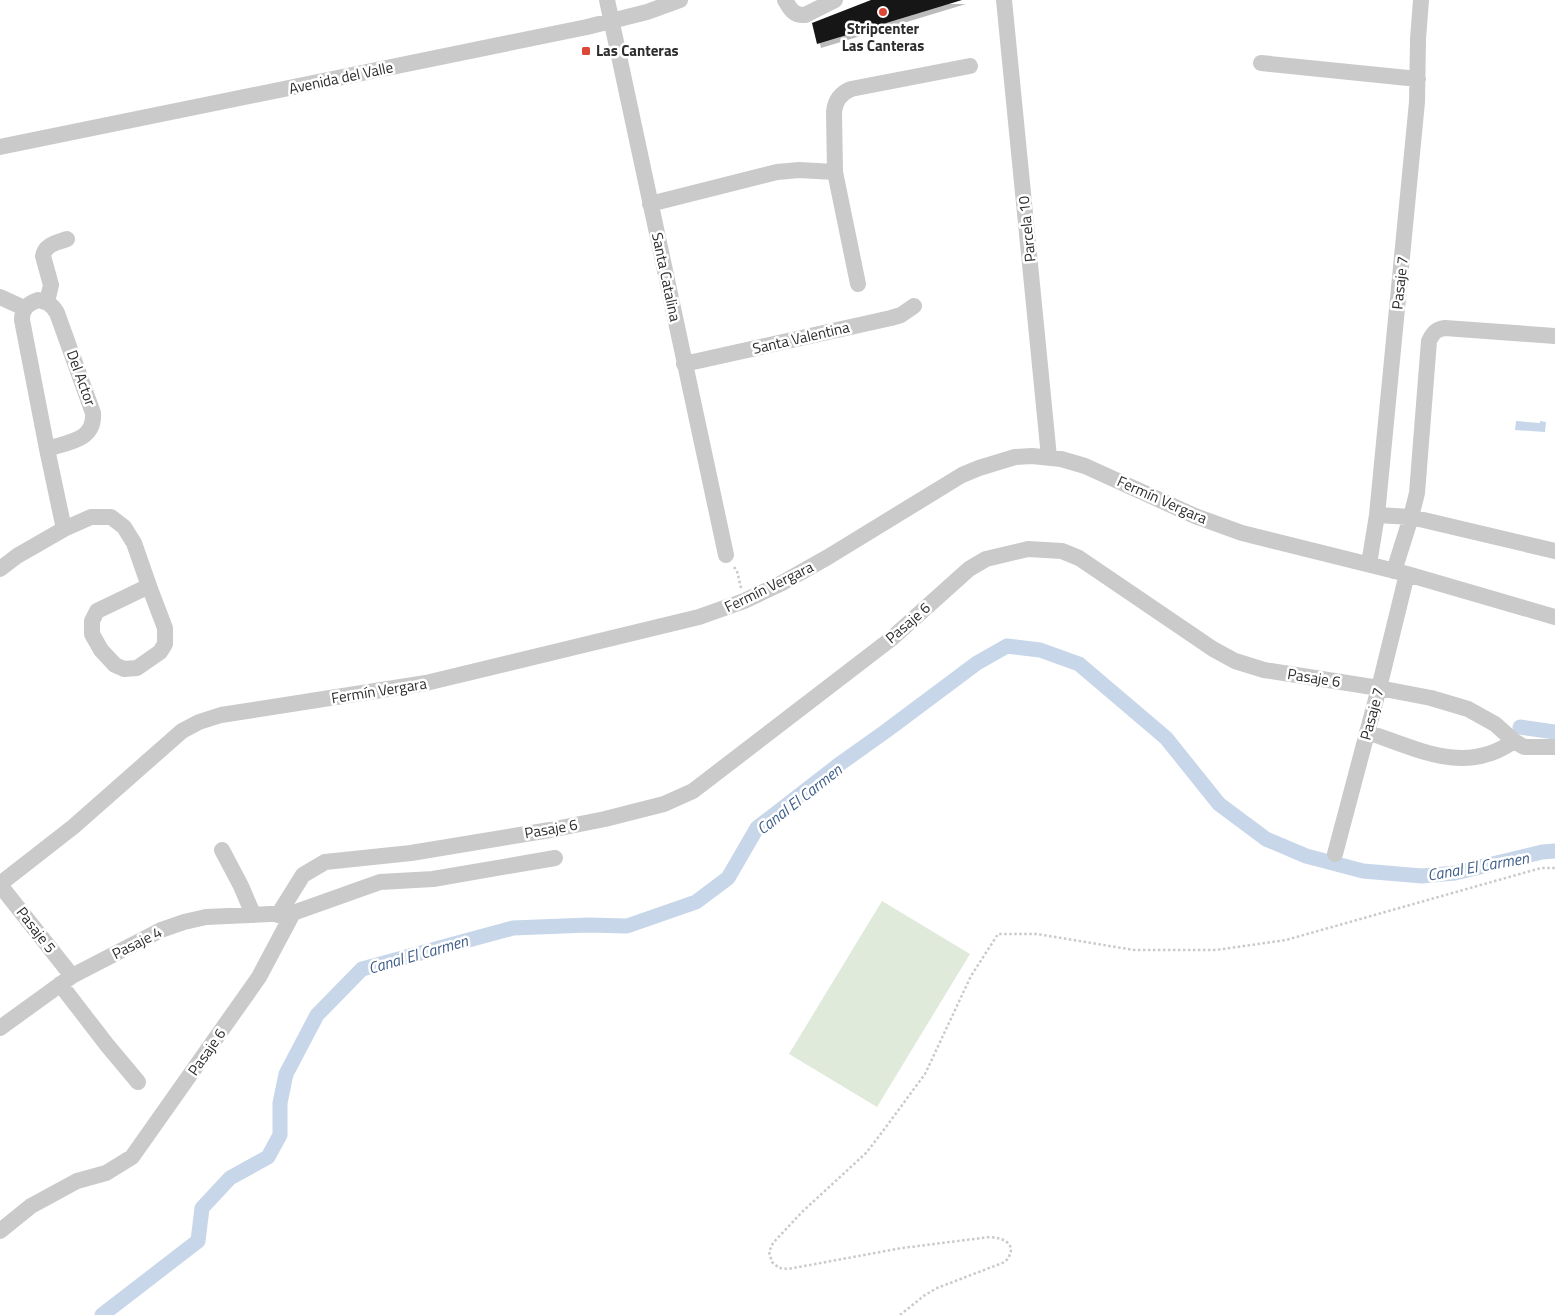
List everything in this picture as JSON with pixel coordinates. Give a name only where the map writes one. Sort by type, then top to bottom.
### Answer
[{"type":"street","name":"Santa Catalina","points":[[607,0],[726,555]]},
{"type":"street","name":"Avenida del Valle","points":[[0,147],[612,21],[647,12],[680,0]]},
{"type":"street","points":[[785,0],[792,12],[800,15],[805,15],[835,0]]},
{"type":"street","name":"Parcela 10","points":[[1004,0],[1049,457]]},
{"type":"street","name":"Pasaje 7","points":[[1369,564],[1377,515],[1402,259],[1418,79],[1418,39],[1421,0]]},
{"type":"street","points":[[1261,63],[1418,79]]},
{"type":"street","points":[[858,284],[835,172],[834,112],[836,102],[842,94],[851,89],[970,66]]},
{"type":"street","points":[[650,204],[777,172],[799,170],[835,172]]},
{"type":"street","points":[[64,528],[22,320],[24,308],[30,303],[38,300],[46,302],[51,285],[43,256],[46,247],[67,239]]},
{"type":"street","points":[[0,296],[24,308]]},
{"type":"street","name":"Del Actor","points":[[46,302],[53,306],[57,313],[94,414],[94,424],[90,432],[83,437],[47,449]]},
{"type":"street","name":"Santa Valentina","points":[[684,364],[891,318],[901,315],[914,306]]},
{"type":"street","name":"Pasaje 7","points":[[1335,854],[1379,688],[1416,493],[1430,341],[1435,331],[1445,328],[1555,336]]},
{"type":"street","name":"Fermín Vergara","points":[[0,885],[73,827],[174,737],[199,722],[221,715],[426,684],[672,625],[722,610],[770,590],[962,475],[997,462],[1015,458],[1049,457],[1085,466],[1195,516],[1242,532],[1400,572],[1555,617]]},
{"type":"street","points":[[1377,515],[1411,517],[1555,551]]},
{"type":"street","points":[[0,569],[17,556],[64,528],[91,517],[111,517],[124,527],[134,543],[166,628],[165,644],[160,652],[138,668],[124,669],[115,665],[100,650],[92,634],[92,621],[97,611],[149,586]]},
{"type":"street","name":"Pasaje 6","points":[[0,1231],[31,1206],[77,1181],[106,1173],[132,1157],[259,977],[303,875],[325,862],[411,853],[606,819],[664,804],[693,791],[891,639],[969,569],[986,559],[1028,549],[1062,551],[1079,558],[1213,649],[1235,661],[1264,670],[1431,698],[1468,709],[1495,724],[1514,741],[1524,747],[1555,747]]},
{"type":"street","points":[[0,558],[17,556]]},
{"type":"street","points":[[1367,732],[1438,756],[1462,759],[1486,756],[1506,747],[1514,741]]},
{"type":"street","points":[[222,850],[253,914]]},
{"type":"street","name":"Pasaje 6","points":[[285,914],[380,882],[433,879],[555,858]]},
{"type":"street","name":"Pasaje 5","points":[[0,885],[66,980],[107,1045],[138,1082]]},
{"type":"street","name":"Pasaje 4","points":[[0,1028],[66,980],[161,930],[206,917],[285,914]]},
{"type":"path","points":[[726,555],[736,571],[744,601]]},
{"type":"path","points":[[900,1315],[937,1288],[1005,1262],[1011,1253],[1009,1244],[1002,1238],[990,1237],[902,1248],[788,1269],[779,1268],[772,1262],[769,1252],[770,1247],[784,1230],[866,1153],[880,1136],[925,1074],[971,976],[998,934],[1037,934],[1134,950],[1216,950],[1286,940],[1541,868],[1555,868]]},
{"type":"green space","points":[[882,901],[970,954],[877,1107],[789,1054]]},
{"type":"water","points":[[1516,421],[1546,422],[1545,432],[1515,430]]},
{"type":"building","name":"Stripcenter Las Canteras","points":[[871,0],[962,0],[817,44],[812,23]]},
{"type":"waterway","name":"Canal El Carmen","points":[[102,1315],[198,1241],[202,1208],[230,1178],[268,1157],[280,1135],[280,1103],[286,1074],[317,1015],[362,969],[513,928],[588,925],[627,926],[696,902],[728,878],[757,828],[841,763],[977,663],[1007,646],[1040,650],[1079,664],[1166,738],[1219,804],[1266,839],[1306,856],[1363,871],[1422,876],[1455,873],[1542,852],[1555,851]]},
{"type":"waterway","points":[[1520,727],[1555,732]]},
{"type":"place","name":"Stripcenter Las Canteras","points":[[883,12]]},
{"type":"place","name":"Las Canteras","points":[[586,51]]}]
